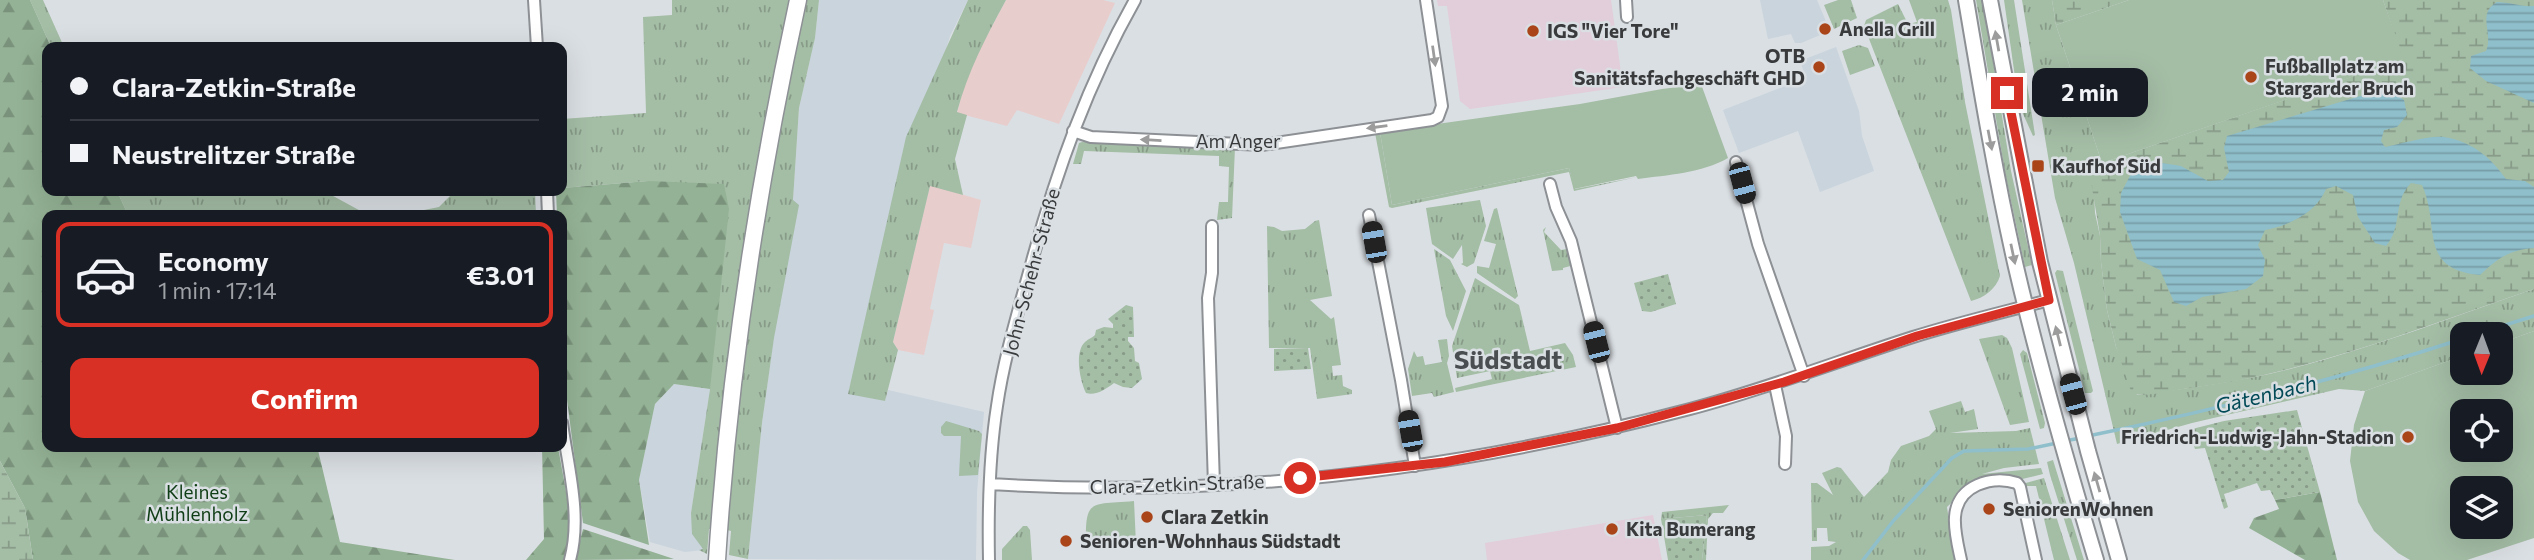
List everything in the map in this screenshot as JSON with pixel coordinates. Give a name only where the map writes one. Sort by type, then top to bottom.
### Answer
[{"type":"main road","points":[[717,560],[733,390],[748,279],[783,68],[798,0]]},
{"type":"main road","points":[[1966,0],[1982,97],[2025,306],[2096,560]]},
{"type":"main road","points":[[1990,0],[2040,262],[2079,419],[2119,560]]},
{"type":"street","points":[[534,0],[537,42]]},
{"type":"street","name":"John-Schehr-Straße","points":[[989,560],[990,484],[997,404],[1015,323],[1044,219],[1073,131],[1102,62],[1135,0]]},
{"type":"street","name":"Am Anger","points":[[1073,131],[1091,137],[1262,145],[1433,120],[1441,112],[1426,0]]},
{"type":"street","points":[[1626,0],[1627,17]]},
{"type":"street","points":[[1736,162],[1758,244],[1804,376]]},
{"type":"street","points":[[1550,184],[1556,207],[1571,241],[1617,428]]},
{"type":"street","points":[[1369,215],[1415,466]]},
{"type":"street","points":[[1212,226],[1212,273],[1208,298],[1214,485]]},
{"type":"street","name":"Clara-Zetkin-Straße","points":[[990,484],[1133,489],[1214,485],[1415,466],[1478,457],[1617,428],[1775,385],[1917,336],[2049,300]]},
{"type":"street","points":[[1775,385],[1787,441],[1785,464]]},
{"type":"street","points":[[566,452],[576,526],[570,560]]},
{"type":"street","points":[[1961,560],[1955,529],[1956,507],[1962,496],[1975,485],[2000,480],[2018,483],[2020,487],[2036,560]]},
{"type":"shaded area","points":[[819,0],[968,0],[950,36],[848,393],[885,401],[888,390],[984,412],[977,492],[976,560],[748,559],[762,423],[793,200],[799,108],[815,38]]},
{"type":"shaded area","points":[[1006,0],[1103,0],[1115,3],[1059,124],[1017,110],[1007,126],[957,113],[975,58]]},
{"type":"shaded area","name":"IGS \"Vier Tore\"","points":[[1437,0],[1611,0],[1623,87],[1470,109],[1460,101],[1447,6],[1438,6]]},
{"type":"shaded area","points":[[1760,0],[1817,0],[1830,31],[1801,43],[1795,43],[1791,34],[1768,39]]},
{"type":"shaded area","points":[[1836,47],[1859,111],[1862,136],[1874,171],[1820,192],[1798,131],[1739,153],[1723,110],[1806,78],[1800,61]]},
{"type":"shaded area","points":[[930,185],[981,200],[971,248],[944,243],[930,309],[934,310],[924,355],[898,350],[893,342]]},
{"type":"shaded area","points":[[674,384],[710,389],[691,513],[703,550],[685,552],[650,542],[639,480],[655,404]]},
{"type":"shaded area","name":"Kita Bumerang","points":[[1653,515],[1662,560],[1487,560],[1485,543]]},
{"type":"green space","name":"Kleines Mühlenholz","points":[[0,0],[30,0],[49,42],[42,42],[42,196],[119,196],[126,210],[42,210],[42,452],[318,452],[340,542],[455,560],[33,560],[25,508],[0,461]]},
{"type":"green space","points":[[30,0],[43,0],[62,42],[49,42]]},
{"type":"green space","points":[[672,0],[790,0],[707,554],[699,550],[703,549],[692,534],[691,513],[710,389],[648,181],[567,188],[567,119],[646,113],[643,17],[672,15]]},
{"type":"green space","points":[[805,0],[819,0],[815,38],[799,108],[793,200],[799,205],[774,338],[748,559],[729,555],[731,531],[727,530],[739,405],[766,198]]},
{"type":"green space","points":[[968,0],[1006,0],[972,68],[957,112],[967,115],[955,159],[963,195],[930,186],[893,342],[898,350],[885,401],[848,394],[906,137]]},
{"type":"green space","points":[[1838,0],[1851,0],[1857,18],[1834,29],[1824,5]]},
{"type":"green space","points":[[1909,0],[1948,0],[1951,10],[1965,102],[2000,276],[1989,292],[1971,301],[1864,26],[1866,20],[1898,4],[1908,24],[1917,22]]},
{"type":"green space","points":[[1976,0],[1983,0],[2011,171],[2032,265],[2025,267],[2005,172]]},
{"type":"green space","points":[[2004,0],[2014,0],[2035,135],[2033,136],[2019,105]]},
{"type":"green space","points":[[2022,0],[2052,0],[2056,25],[2102,163],[2093,171],[2095,213],[2100,236],[2107,310],[2116,347],[2137,395],[2233,381],[2321,361],[2534,289],[2534,331],[2513,339],[2513,322],[2450,322],[2450,360],[2365,391],[2339,389],[2192,423],[2117,444],[2074,263],[2055,198]]},
{"type":"green space","points":[[2052,0],[2129,0],[2056,25]]},
{"type":"green space","points":[[2129,0],[2383,0],[2404,59],[2102,163],[2056,25]]},
{"type":"green space","points":[[2383,0],[2534,0],[2534,289],[2365,347],[2278,372],[2161,393],[2132,394],[2107,310],[2100,236],[2091,181],[2093,171],[2102,163],[2403,59]]},
{"type":"green space","points":[[1859,45],[1868,48],[1875,66],[1850,75],[1842,51]]},
{"type":"green space","points":[[1701,84],[1728,158],[1718,163],[1684,173],[1638,179],[1636,176],[1574,189],[1569,168],[1392,205],[1380,132]]},
{"type":"green space","points":[[1380,132],[1392,205],[1569,168],[1575,189],[1637,177],[1574,191],[1569,172],[1392,208],[1389,207],[1375,133]]},
{"type":"green space","points":[[1079,143],[1235,147],[1232,218],[1217,220],[1219,202],[1228,202],[1229,167],[1219,166],[1219,156],[1084,151],[1081,164],[1073,164]]},
{"type":"green space","points":[[648,181],[724,184],[729,209],[710,389],[674,384],[655,404],[639,480],[649,545],[583,523],[567,400],[567,210],[557,210],[556,196],[567,196],[567,188]]},
{"type":"green space","points":[[119,196],[333,196],[359,210],[126,210]]},
{"type":"green space","points":[[450,196],[535,196],[536,210],[424,210],[439,207]]},
{"type":"green space","points":[[1480,200],[1486,226],[1474,263],[1467,267],[1461,264],[1462,245],[1453,259],[1432,244],[1426,208]]},
{"type":"green space","points":[[1497,208],[1518,296],[1515,299],[1477,273],[1477,266],[1489,268],[1496,244],[1484,241],[1494,209]]},
{"type":"green space","points":[[1319,220],[1332,296],[1310,300],[1331,319],[1334,317],[1341,365],[1332,366],[1333,376],[1342,375],[1343,386],[1352,390],[1352,394],[1317,399],[1310,348],[1269,348],[1267,226],[1282,231],[1305,229]]},
{"type":"green space","points":[[1546,227],[1544,232],[1561,250],[1567,249],[1574,265],[1552,271],[1543,230]]},
{"type":"green space","points":[[1434,249],[1450,260],[1466,291],[1453,331],[1446,316]]},
{"type":"green space","points":[[2057,270],[2063,271],[2093,391],[2091,393],[2085,393],[2055,273]]},
{"type":"green space","points":[[1668,274],[1676,304],[1651,312],[1642,311],[1634,283]]},
{"type":"green space","points":[[1475,278],[1519,305],[1530,351],[1565,343],[1573,355],[1576,367],[1456,392],[1455,388],[1492,379],[1490,371],[1457,378],[1452,346]]},
{"type":"green space","points":[[1126,305],[1133,307],[1134,337],[1128,337],[1128,341],[1134,348],[1135,361],[1139,363],[1142,379],[1132,388],[1114,383],[1097,393],[1086,393],[1079,367],[1082,347],[1095,335],[1096,330],[1113,328],[1108,319]]},
{"type":"green space","name":"Friedrich-Ludwig-Jahn-Stadion","points":[[2534,331],[2534,538],[2467,560],[2410,560],[2398,553],[2374,531],[2358,502],[2350,461],[2354,425],[2365,391],[2450,360],[2450,385],[2513,385],[2513,339]]},
{"type":"green space","points":[[2002,335],[2007,338],[2012,348],[2029,422],[2010,425],[1979,339]]},
{"type":"green space","points":[[1447,339],[1447,363],[1454,392],[1434,397],[1432,393],[1412,396],[1408,369],[1414,351],[1417,357],[1423,356],[1425,365],[1442,362],[1438,340]]},
{"type":"green space","points":[[1308,348],[1311,369],[1274,371],[1274,349]]},
{"type":"green space","points":[[2023,350],[2027,353],[2045,423],[2044,428],[2040,429],[2020,354]]},
{"type":"green space","points":[[1961,401],[1965,412],[1974,409],[1978,429],[1950,433],[2016,431],[2030,428],[2039,464],[2004,468],[1982,474],[2041,468],[2043,474],[2018,480],[2000,475],[1974,481],[1947,507],[1955,560],[1811,560],[1811,547],[1829,546],[1836,542],[1828,541],[1827,528],[1817,528],[1817,541],[1812,541],[1811,483],[1817,483],[1833,495],[1822,473],[1841,468],[1864,497],[1888,472],[1891,460],[1901,446],[1929,436],[1936,429],[1929,411]]},
{"type":"green space","points":[[2297,410],[2320,492],[2275,500],[2270,490],[2261,491],[2257,483],[2224,494],[2228,507],[2224,509],[2205,448],[2195,449],[2188,430],[2224,421]]},
{"type":"green space","points":[[946,421],[982,434],[978,475],[959,476],[961,436],[944,436],[941,433],[941,427]]},
{"type":"green space","points":[[542,452],[559,452],[569,518],[568,547],[564,560],[526,560],[544,539]]},
{"type":"green space","points":[[2053,460],[2084,560],[2077,560],[2050,475],[2047,462]]},
{"type":"green space","points":[[0,461],[25,508],[33,560],[0,560]]},
{"type":"green space","points":[[2044,478],[2070,560],[2054,560],[2036,486],[2022,484]]},
{"type":"green space","points":[[2320,492],[2337,560],[2305,560],[2249,528],[2254,518],[2279,509],[2275,500]]},
{"type":"green space","points":[[1134,501],[1136,544],[1086,547],[1087,520],[1093,507]]},
{"type":"green space","points":[[1729,505],[1723,513],[1713,513],[1708,519],[1706,560],[1702,560],[1707,515],[1661,519],[1662,512]]},
{"type":"green space","points":[[1707,515],[1702,560],[1668,560],[1661,519]]},
{"type":"green space","points":[[1023,526],[1030,530],[1032,560],[1002,560],[1002,549]]},
{"type":"green space","points":[[583,529],[674,559],[575,560]]},
{"type":"water","points":[[2497,2],[2534,6],[2534,103],[2486,81],[2470,68],[2471,56],[2486,51],[2486,18],[2491,7]]},
{"type":"water","points":[[2377,91],[2391,91],[2404,100],[2407,115],[2397,127],[2384,130],[2381,141],[2385,147],[2431,137],[2454,139],[2480,152],[2506,179],[2525,181],[2534,187],[2534,248],[2504,256],[2480,275],[2460,271],[2447,264],[2439,255],[2434,244],[2422,185],[2411,183],[2401,198],[2394,231],[2386,246],[2375,243],[2358,217],[2353,195],[2336,186],[2326,189],[2316,205],[2301,217],[2265,230],[2258,245],[2265,260],[2263,276],[2246,289],[2202,297],[2186,306],[2174,302],[2160,270],[2137,259],[2120,212],[2121,193],[2131,174],[2156,162],[2181,166],[2208,181],[2223,180],[2229,172],[2224,148],[2227,136]]},
{"type":"waterway","name":"Gätenbach","points":[[2513,323],[2534,316]]},
{"type":"waterway","name":"Gätenbach","points":[[2088,436],[2276,393],[2450,343]]},
{"type":"waterway","name":"Gätenbach","points":[[2064,441],[2081,438]]},
{"type":"waterway","name":"Gätenbach","points":[[1863,560],[1894,520],[1952,458],[1964,451],[2028,449],[2057,443]]},
{"type":"place","name":"Anella Grill","points":[[1825,29]]},
{"type":"place","name":"IGS \"Vier Tore\"","points":[[1533,31]]},
{"type":"place","name":"OTB Sanitätsfachgeschäft GHD","points":[[1819,67]]},
{"type":"place","name":"Fußballplatz am Stargarder Bruch","points":[[2251,77]]},
{"type":"place","name":"Kaufhof Süd","points":[[2038,166]]},
{"type":"place","name":"Friedrich-Ludwig-Jahn-Stadion","points":[[2408,437]]},
{"type":"place","name":"SeniorenWohnen","points":[[1989,509]]},
{"type":"place","name":"Clara Zetkin","points":[[1147,517]]},
{"type":"place","name":"Kita Bumerang","points":[[1612,529]]},
{"type":"place","name":"Senioren-Wohnhaus Südstadt","points":[[1066,541]]},
{"type":"district","name":"Südstadt","points":[[1508,360]]},
{"type":"route","points":[[1300,478],[1478,457],[1617,428],[1784,382],[1917,336],[2049,300],[2007,93]]}]
